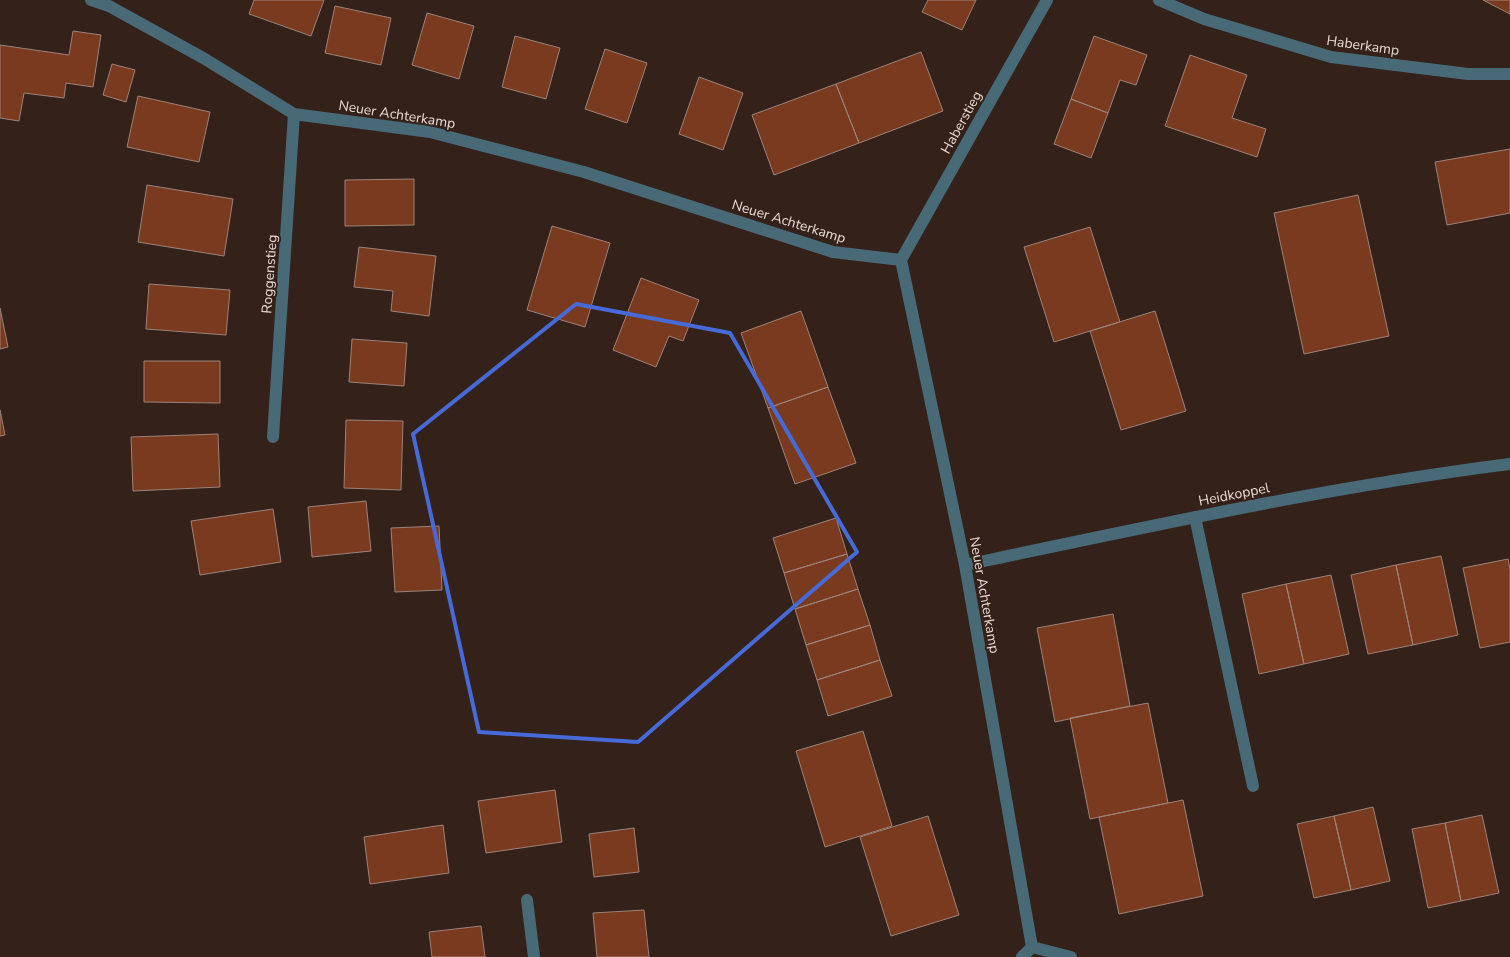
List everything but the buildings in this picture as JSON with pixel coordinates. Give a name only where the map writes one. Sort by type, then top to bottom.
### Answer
[{"type":"street","name":"Neuer Achterkamp","points":[[91,0],[109,6],[206,59],[294,114],[430,132],[584,172],[833,252],[901,260],[965,565],[1032,947]]},
{"type":"street","name":"Haberstieg","points":[[901,260],[1047,0]]},
{"type":"street","name":"Haberkamp","points":[[1160,0],[1204,19],[1331,58],[1468,74],[1510,74]]},
{"type":"street","name":"Roggenstieg","points":[[273,437],[294,114]]},
{"type":"street","name":"Heidkoppel","points":[[965,565],[1195,517],[1429,474],[1510,464]]},
{"type":"street","points":[[1195,517],[1253,786]]},
{"type":"street","points":[[527,900],[534,957]]},
{"type":"street","points":[[1022,957],[1032,947],[1071,957]]},
{"type":"highlighted area","points":[[576,304],[730,333],[857,552],[638,742],[479,732],[413,434]]}]
